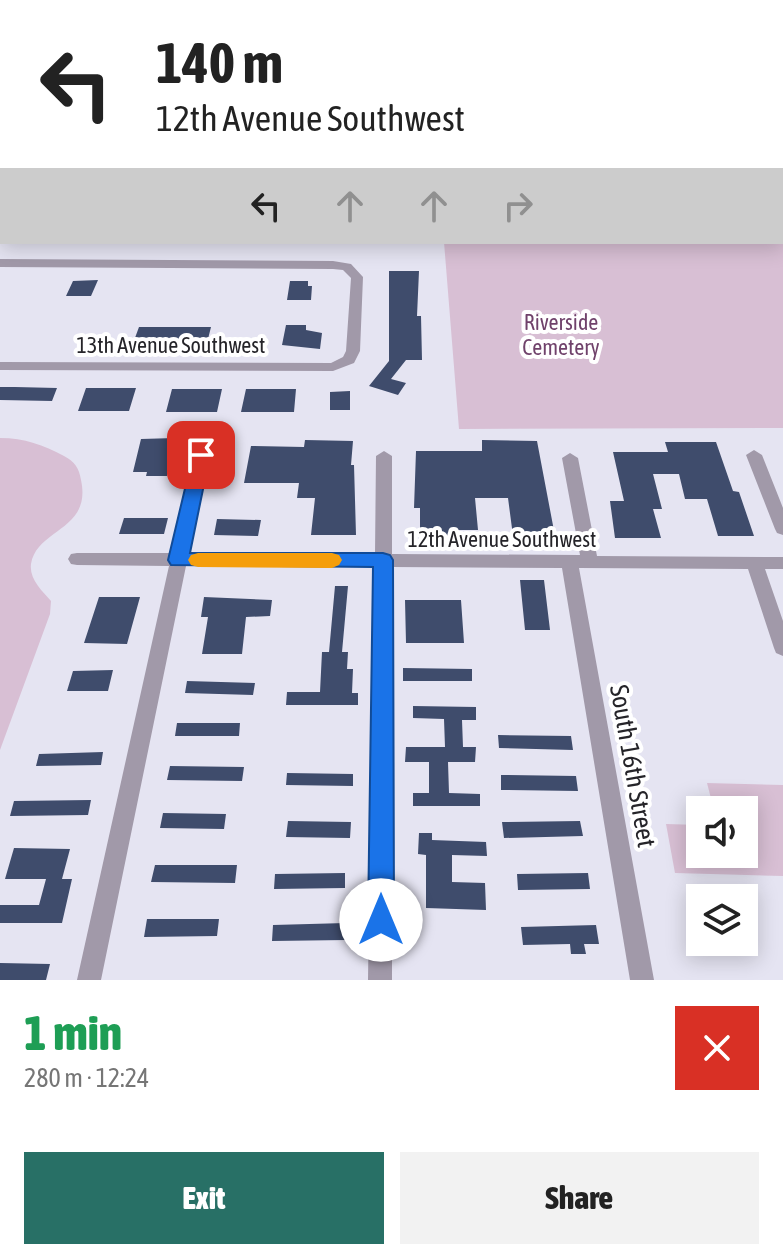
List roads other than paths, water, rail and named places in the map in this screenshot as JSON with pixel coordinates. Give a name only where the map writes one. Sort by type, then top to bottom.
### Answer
[{"type":"street","name":"13th Avenue Southwest","points":[[0,263],[347,267],[357,277],[353,351],[342,364],[325,368],[0,366]]},
{"type":"street","points":[[89,980],[201,455]]},
{"type":"street","points":[[754,455],[783,529]]},
{"type":"street","points":[[380,980],[384,456]]},
{"type":"street","name":"South 16th Street","points":[[570,458],[580,561],[642,980]]},
{"type":"street","name":"12th Avenue Southwest","points":[[77,559],[783,563]]},
{"type":"street","points":[[754,562],[783,648]]},
{"type":"park label","name":"Riverside Cemetery","points":[[561,334]]}]
